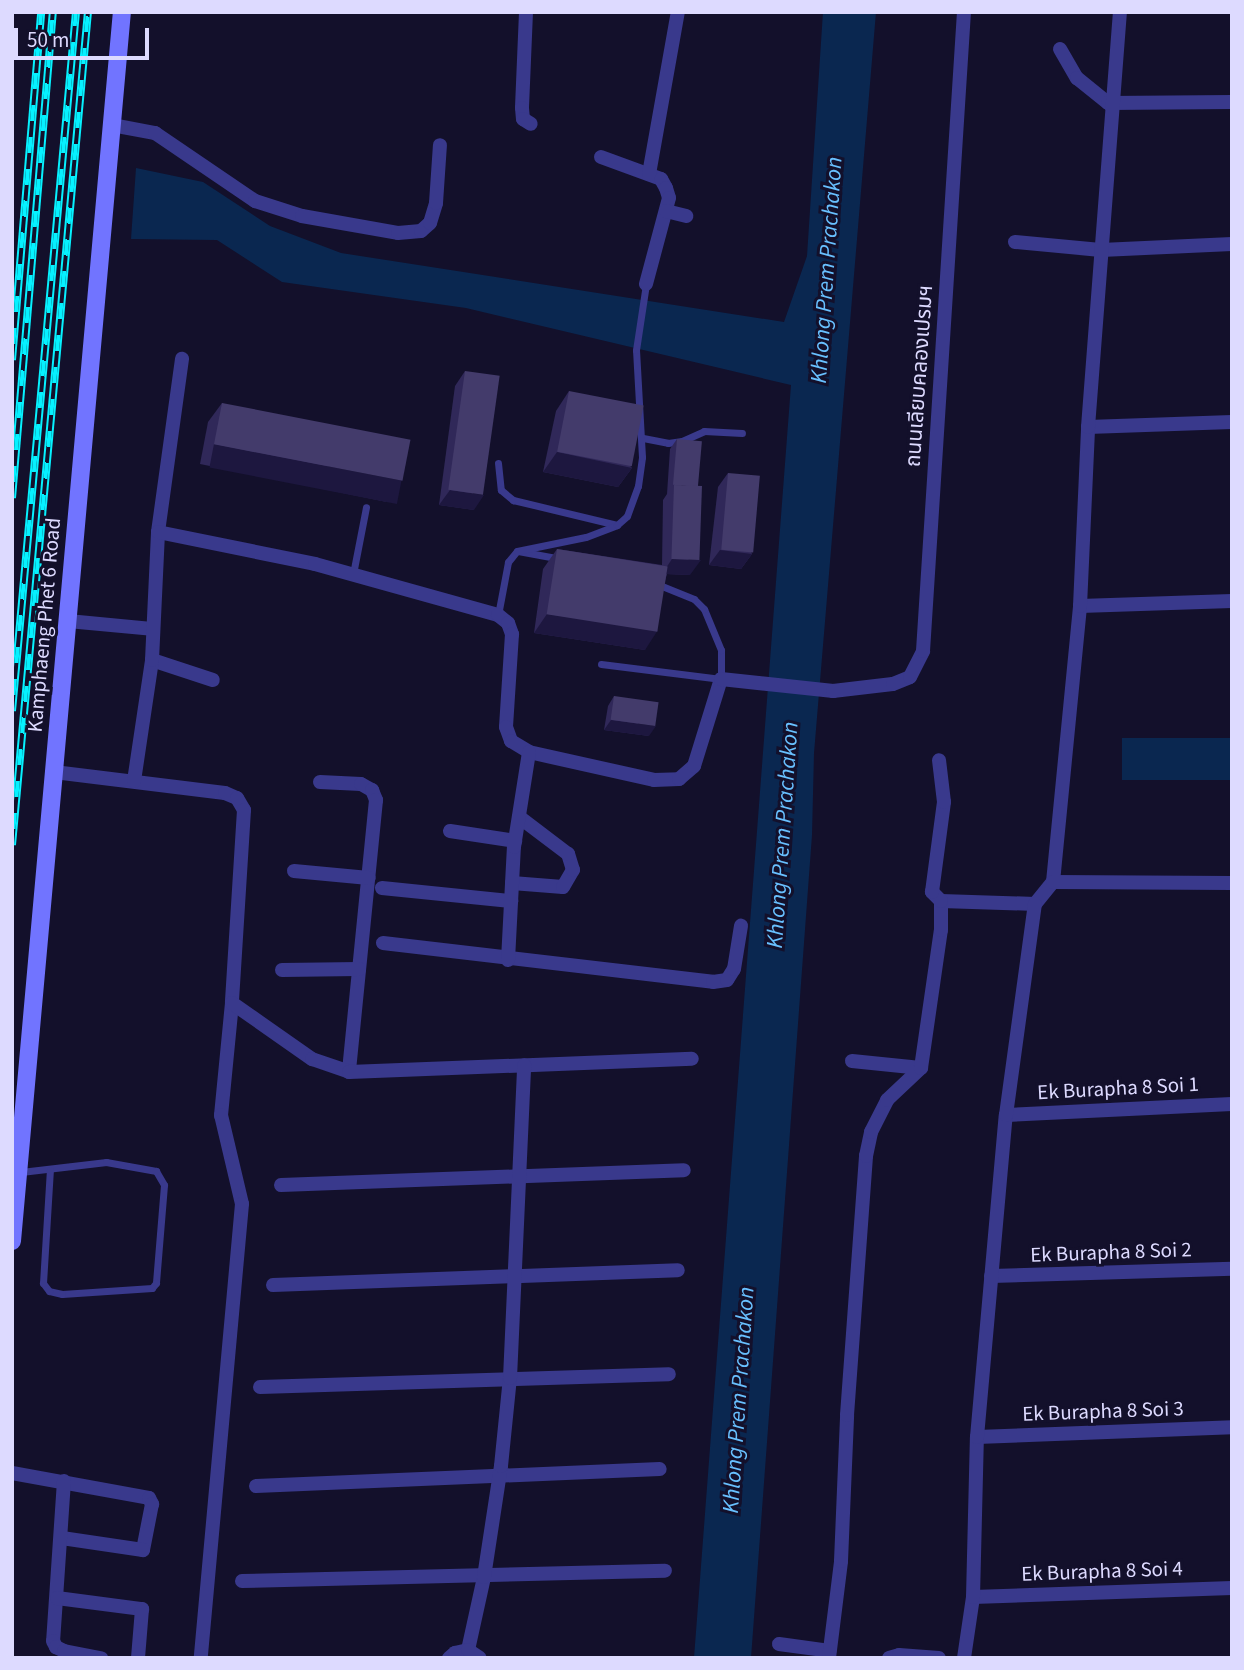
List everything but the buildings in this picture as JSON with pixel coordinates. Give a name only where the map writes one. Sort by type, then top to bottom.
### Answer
[{"type":"main road","name":"Kamphaeng Phet 6 Road","points":[[12,1241],[122,12]]},
{"type":"street","points":[[526,12],[522,108],[523,119],[531,124]]},
{"type":"street","points":[[649,174],[678,12]]},
{"type":"street","name":"ถนนเลียบคลองเปรมฯ","points":[[722,679],[833,691],[893,684],[909,677],[923,652],[964,12]]},
{"type":"street","points":[[964,1658],[973,1597],[977,1437],[1006,1115],[1035,904],[1054,882],[1080,606],[1088,427],[1120,12]]},
{"type":"street","points":[[1060,49],[1077,78],[1112,104],[1232,102]]},
{"type":"street","points":[[112,125],[155,133],[255,201],[302,216],[398,233],[421,231],[430,223],[436,203],[440,145]]},
{"type":"street","points":[[601,157],[661,179],[666,188],[669,198],[646,284]]},
{"type":"street","points":[[666,211],[686,216]]},
{"type":"street","points":[[1015,242],[1101,250],[1232,244]]},
{"type":"street","points":[[134,781],[152,660],[158,532],[182,359]]},
{"type":"street","points":[[1088,427],[1232,422]]},
{"type":"street","points":[[158,532],[354,573],[498,615],[508,623],[512,634],[506,727],[511,741],[528,752],[654,780],[679,779],[694,765],[722,679]]},
{"type":"street","points":[[1080,606],[1232,601]]},
{"type":"street","points":[[68,621],[152,629]]},
{"type":"street","points":[[152,660],[213,680]]},
{"type":"street","points":[[508,960],[515,841],[528,752]]},
{"type":"street","points":[[939,760],[944,803],[932,892],[941,901],[1035,904]]},
{"type":"street","points":[[54,772],[225,793],[237,798],[244,810],[232,1003],[221,1115],[242,1204],[201,1658]]},
{"type":"street","points":[[320,782],[361,784],[372,790],[376,800],[349,1072]]},
{"type":"street","points":[[512,883],[563,887],[573,870],[568,854],[519,817]]},
{"type":"street","points":[[450,831],[515,841]]},
{"type":"street","points":[[293,871],[369,878]]},
{"type":"street","points":[[1054,882],[1232,883]]},
{"type":"street","points":[[382,888],[511,901]]},
{"type":"street","points":[[779,1644],[829,1654],[841,1561],[847,1415],[866,1156],[871,1132],[887,1100],[921,1068],[941,930],[941,901]]},
{"type":"street","points":[[383,943],[508,960],[713,982],[727,981],[734,969],[741,926]]},
{"type":"street","points":[[282,970],[359,969]]},
{"type":"street","points":[[232,1003],[312,1059],[349,1072],[692,1059]]},
{"type":"street","points":[[852,1061],[921,1068]]},
{"type":"street","points":[[449,1658],[455,1653],[474,1654],[500,1475],[510,1378],[524,1065]]},
{"type":"street","name":"Ek Burapha 8 Soi 1","points":[[1006,1115],[1232,1104]]},
{"type":"street","points":[[281,1185],[684,1170]]},
{"type":"street","name":"Ek Burapha 8 Soi 2","points":[[991,1276],[1232,1269]]},
{"type":"street","points":[[273,1286],[678,1270]]},
{"type":"street","points":[[260,1387],[669,1374]]},
{"type":"street","name":"Ek Burapha 8 Soi 3","points":[[977,1437],[1232,1427]]},
{"type":"street","points":[[256,1486],[660,1469]]},
{"type":"street","points":[[12,1473],[144,1495],[152,1504],[143,1550],[62,1538]]},
{"type":"street","points":[[64,1481],[53,1641],[56,1647],[101,1658]]},
{"type":"street","points":[[242,1581],[665,1571]]},
{"type":"street","name":"Ek Burapha 8 Soi 4","points":[[973,1597],[1232,1588]]},
{"type":"street","points":[[57,1598],[142,1609],[138,1658]]},
{"type":"street","points":[[889,1658],[899,1655],[939,1658]]},
{"type":"lane","points":[[498,615],[508,562],[517,551],[586,537],[617,525],[627,516],[638,486],[643,438],[636,350],[646,284]]},
{"type":"lane","points":[[643,438],[668,443],[682,441],[704,431],[742,433]]},
{"type":"lane","points":[[498,463],[501,490],[513,500],[617,525]]},
{"type":"lane","points":[[354,573],[366,507]]},
{"type":"lane","points":[[517,551],[575,561]]},
{"type":"lane","points":[[601,663],[722,679],[721,650],[704,608],[694,599],[650,582]]},
{"type":"lane","points":[[18,1172],[50,1170],[78,1163],[106,1162],[156,1171],[164,1185],[156,1283],[152,1288],[62,1294],[49,1291],[43,1283],[50,1170]]},
{"type":"water","name":"Khlong Prem Prachakon","points":[[823,12],[876,12],[814,753],[812,835],[751,1658],[694,1658],[791,385],[466,308],[282,282],[217,240],[131,239],[136,168],[203,182],[270,226],[341,253],[784,322],[807,256]]},
{"type":"water","points":[[1122,738],[1232,738],[1232,780],[1122,780]]},
{"type":"railway","points":[[12,360],[41,12]]},
{"type":"railway","points":[[12,498],[53,12]]},
{"type":"railway","points":[[12,711],[76,12]]},
{"type":"railway","points":[[12,845],[88,12]]}]
